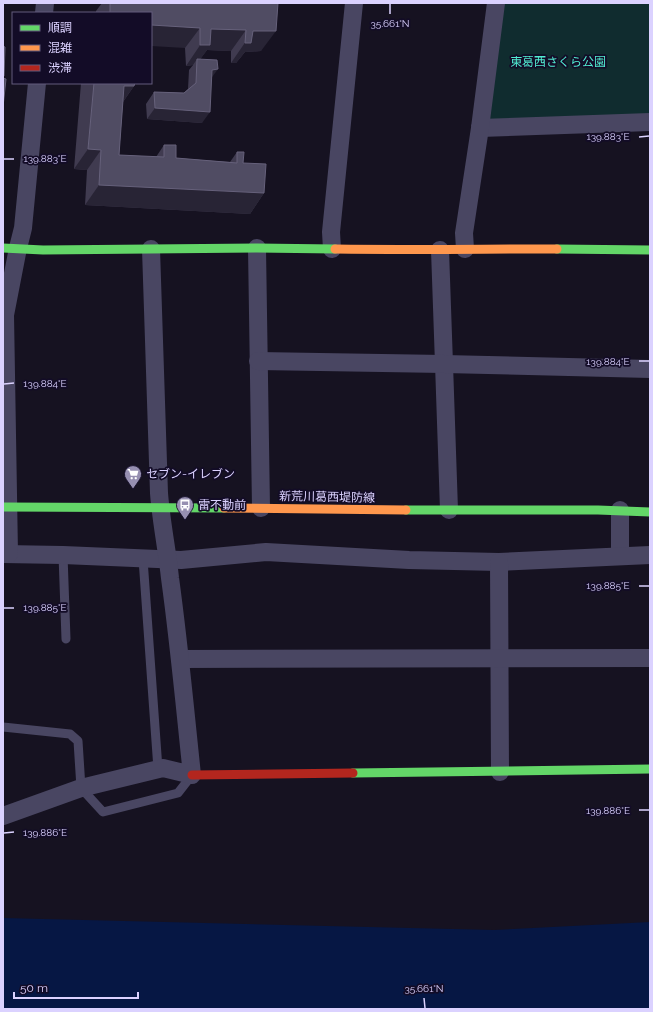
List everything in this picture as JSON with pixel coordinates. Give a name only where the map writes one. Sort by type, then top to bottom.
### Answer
[{"type":"street","points":[[332,249],[331,232],[354,3]]},
{"type":"street","points":[[465,249],[464,233],[480,128],[496,3]]},
{"type":"street","points":[[37,84],[23,228],[10,248],[6,315],[6,554],[181,560],[266,552],[409,560],[499,562],[650,555]]},
{"type":"street","points":[[480,128],[650,122]]},
{"type":"street","points":[[10,248],[43,250],[256,248],[650,250]]},
{"type":"street","points":[[256,248],[261,508]]},
{"type":"street","points":[[151,249],[160,508],[168,559],[180,659],[192,775]]},
{"type":"street","points":[[440,250],[450,510]]},
{"type":"street","points":[[258,361],[650,369]]},
{"type":"street","name":"新荒川葛西堤防線","points":[[6,507],[620,510],[650,512]]},
{"type":"street","points":[[620,510],[620,556]]},
{"type":"street","points":[[499,562],[500,772]]},
{"type":"street","points":[[180,659],[650,658]]},
{"type":"street","points":[[3,816],[81,788],[163,768],[192,775],[650,769]]},
{"type":"lane","points":[[63,555],[66,639]]},
{"type":"lane","points":[[143,559],[158,769]]},
{"type":"lane","points":[[3,727],[70,734],[78,741],[81,788],[104,812],[178,794],[192,775]]},
{"type":"green space","name":"東葛西さくら公園","points":[[504,3],[650,3],[650,116],[488,123]]},
{"type":"water","points":[[3,918],[494,930],[650,922],[650,1009],[3,1009]]},
{"type":"building","points":[[110,3],[278,3],[276,31],[253,31],[251,43],[245,43],[246,30],[211,29],[210,45],[200,45],[200,28],[152,25],[152,12],[110,12]]},
{"type":"building","points":[[3,46],[5,47],[4,76],[3,76]]},
{"type":"building","points":[[197,59],[217,60],[218,69],[212,70],[210,112],[155,108],[154,92],[184,93],[196,83]]},
{"type":"building","points":[[3,78],[6,79],[3,107]]},
{"type":"building","points":[[94,84],[135,84],[134,86],[124,86],[119,155],[164,157],[164,145],[176,145],[176,158],[237,163],[237,152],[244,152],[243,163],[266,164],[264,193],[99,185],[101,150],[88,149]]},
{"type":"traffic: fast","points":[[3,248],[43,250],[257,248],[335,249]]},
{"type":"traffic: fast","points":[[557,249],[650,250]]},
{"type":"traffic: fast","points":[[3,507],[224,508]]},
{"type":"traffic: fast","points":[[406,510],[598,510],[650,512]]},
{"type":"traffic: fast","points":[[353,773],[650,769]]},
{"type":"traffic: slow","points":[[335,249],[557,249]]},
{"type":"traffic: slow","points":[[224,508],[406,510]]},
{"type":"traffic: jam","points":[[192,775],[353,773]]},
{"type":"place","name":"セブン-イレブン","points":[[133,489]]},
{"type":"place","name":"雷不動前","points":[[185,520]]}]
